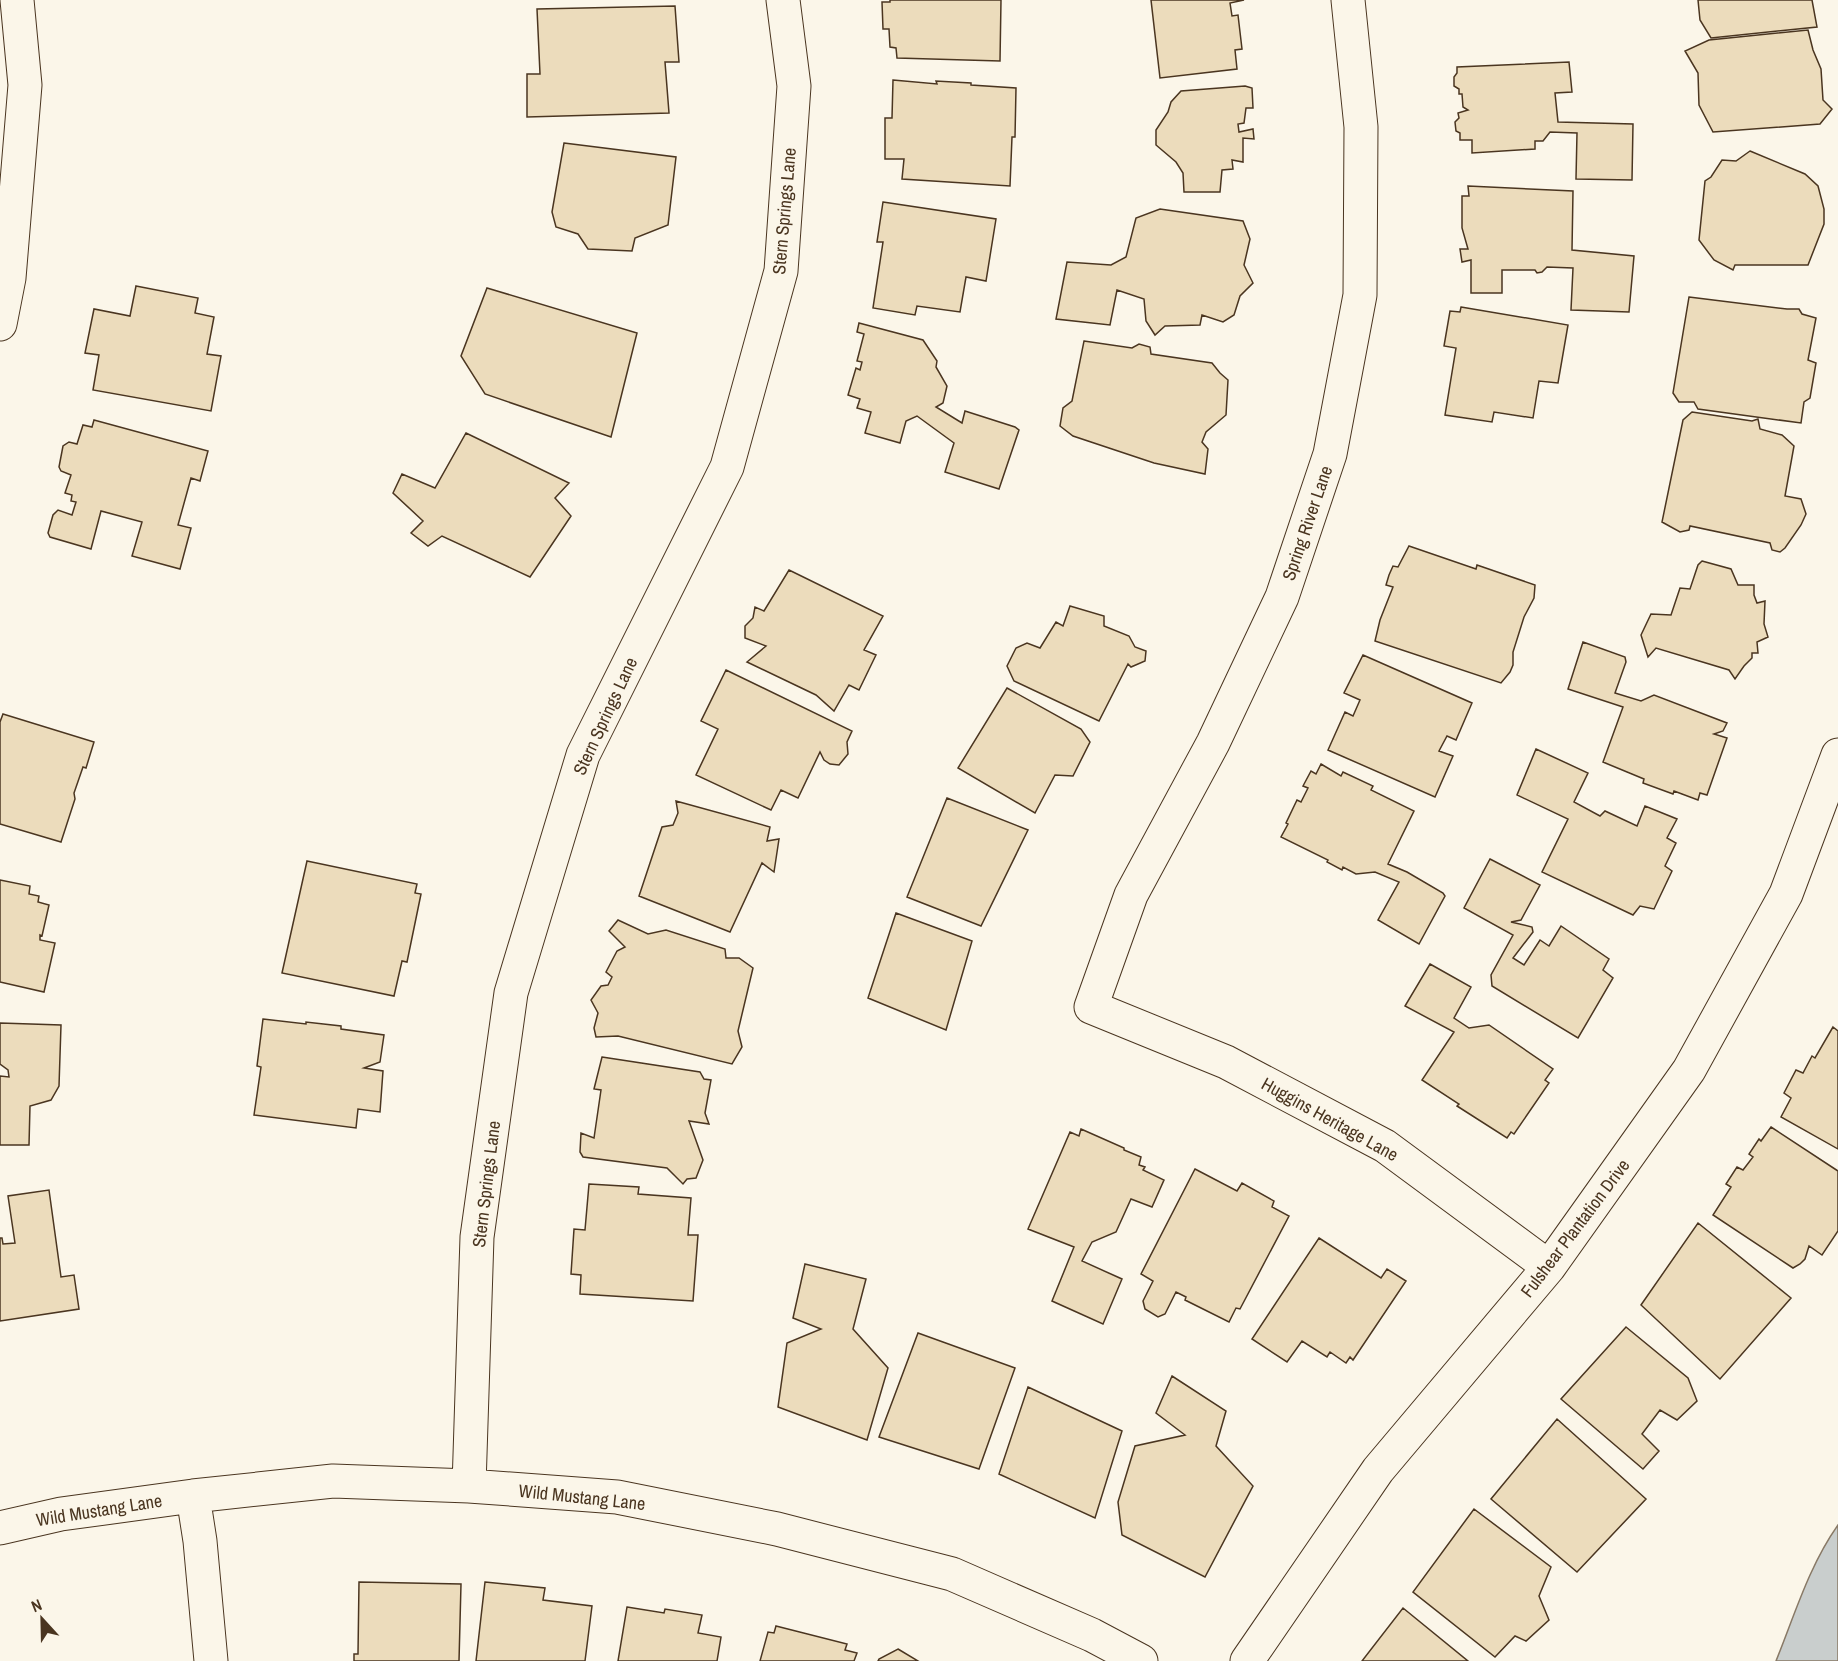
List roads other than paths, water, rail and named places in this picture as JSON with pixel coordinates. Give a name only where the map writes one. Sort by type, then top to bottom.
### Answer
[{"type":"street","points":[[0,324],[9,278],[25,85],[17,0]]},
{"type":"street","name":"Stern Springs Lane","points":[[469,1486],[477,1237],[511,993],[583,756],[727,467],[778,283],[781,271],[794,86],[783,0]]},
{"type":"street","name":"Spring River Lane","points":[[1091,1007],[1131,895],[1213,743],[1282,597],[1330,454],[1360,295],[1361,127],[1348,0]]},
{"type":"street","name":"Fulshear Plantation Drive","points":[[1247,1661],[1378,1470],[1550,1267],[1694,1060],[1786,894],[1838,755]]},
{"type":"street","name":"Huggins Heritage Lane","points":[[1091,1007],[1226,1062],[1385,1146],[1550,1267]]},
{"type":"street","name":"Wild Mustang Lane","points":[[0,1528],[62,1514],[193,1496],[333,1481],[469,1486],[617,1497],[777,1529],[952,1574],[1092,1635],[1141,1661]]},
{"type":"street","points":[[193,1496],[200,1541],[211,1661]]}]
